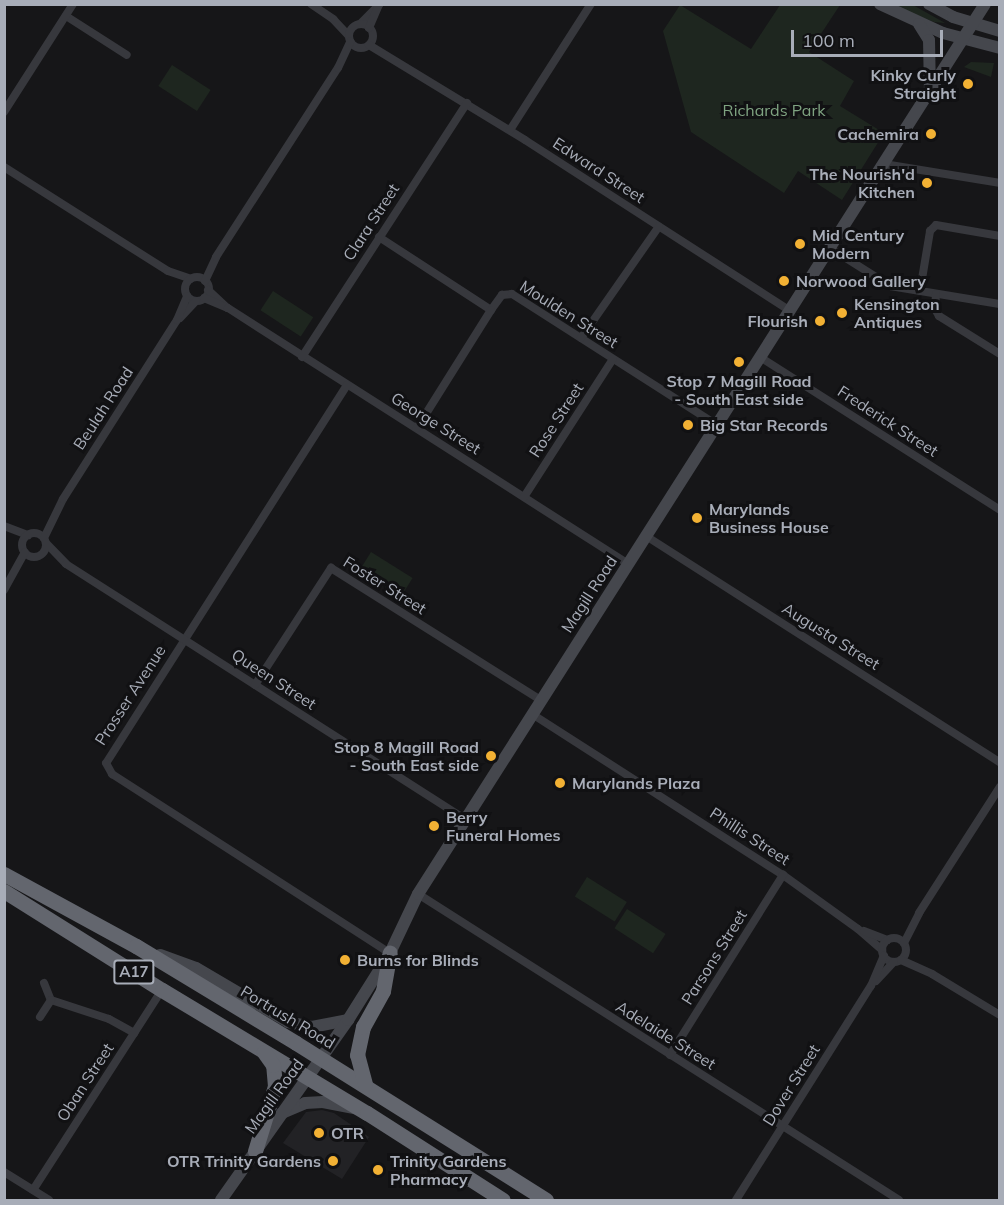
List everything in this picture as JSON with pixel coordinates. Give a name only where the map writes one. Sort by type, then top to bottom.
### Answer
[{"type":"highway","name":"Portrush Road","points":[[4,874],[136,946],[364,1084],[546,1200]]},
{"type":"highway","name":"A17","points":[[4,891],[162,990],[361,1109],[503,1200]]},
{"type":"highway","points":[[364,1084],[357,1054],[363,1026],[383,991],[390,953]]},
{"type":"highway","points":[[255,1151],[275,1086],[273,1065],[264,1052]]},
{"type":"main road","points":[[880,4],[919,23],[964,39],[999,48]]},
{"type":"main road","points":[[929,4],[999,31]]},
{"type":"main road","name":"Magill Road","points":[[221,1200],[348,1020],[390,953],[418,894],[465,819],[986,4]]},
{"type":"main road","points":[[919,23],[929,40],[930,92]]},
{"type":"main road","points":[[136,946],[196,968],[288,1022],[312,1026],[348,1020]]},
{"type":"main road","points":[[279,1116],[305,1103],[323,1102],[361,1109]]},
{"type":"street","points":[[4,112],[73,4]]},
{"type":"street","points":[[311,4],[333,19],[358,48]]},
{"type":"street","points":[[510,130],[591,4]]},
{"type":"street","points":[[200,282],[338,68],[357,25],[379,5]]},
{"type":"street","points":[[338,68],[370,37],[379,5]]},
{"type":"street","points":[[66,16],[128,55]]},
{"type":"street","points":[[333,19],[357,25]]},
{"type":"street","name":"Edward Street","points":[[357,25],[392,56],[790,311]]},
{"type":"street","name":"Clara Street","points":[[302,357],[378,237],[467,104]]},
{"type":"street","points":[[884,164],[999,183]]},
{"type":"street","name":"George Street","points":[[4,167],[168,271],[200,282],[228,308],[302,357],[628,564]]},
{"type":"street","points":[[920,291],[930,231],[936,225],[999,236]]},
{"type":"street","points":[[582,338],[659,226]]},
{"type":"street","points":[[378,237],[491,310],[417,428]]},
{"type":"street","points":[[830,248],[890,286],[999,304]]},
{"type":"street","name":"George Street","points":[[168,271],[186,293],[228,308]]},
{"type":"street","name":"Beulah Road","points":[[39,538],[177,320],[186,293],[200,282]]},
{"type":"street","name":"Beulah Road","points":[[177,320],[200,299],[200,282]]},
{"type":"street","name":"Moulden Street","points":[[491,310],[502,295],[512,294],[717,425]]},
{"type":"street","points":[[936,294],[935,309],[942,318],[999,354]]},
{"type":"street","name":"Frederick Street","points":[[760,357],[999,510]]},
{"type":"street","name":"Rose Street","points":[[524,497],[613,359]]},
{"type":"street","name":"Prosser Avenue","points":[[347,385],[107,759],[109,771],[390,953]]},
{"type":"street","name":"Queen Street","points":[[5,526],[24,548],[37,556],[66,564]]},
{"type":"street","name":"Queen Street","points":[[5,526],[39,538],[66,564],[465,819]]},
{"type":"street","name":"Augusta Street","points":[[646,537],[999,762]]},
{"type":"street","points":[[4,590],[13,577],[24,548],[39,538]]},
{"type":"street","points":[[13,577],[37,556],[39,538]]},
{"type":"street","name":"Foster Street","points":[[255,685],[331,568],[541,700]]},
{"type":"street","name":"Phillis Street","points":[[532,714],[783,875],[858,928],[883,953],[900,958]]},
{"type":"street","points":[[999,787],[901,941],[900,958],[932,974],[999,1015]]},
{"type":"street","name":"Parsons Street","points":[[670,1055],[783,875]]},
{"type":"street","name":"Adelaide Street","points":[[418,894],[899,1200]]},
{"type":"street","name":"Phillis Street","points":[[858,928],[887,940]]},
{"type":"street","points":[[887,940],[901,941]]},
{"type":"street","name":"Dover Street","points":[[736,1200],[871,986],[887,940]]},
{"type":"street","name":"Dover Street","points":[[871,986],[900,958]]},
{"type":"street","points":[[44,984],[51,1000],[109,1019],[134,1033]]},
{"type":"street","name":"Oban Street","points":[[33,1190],[162,990]]},
{"type":"street","points":[[40,1017],[51,1000]]},
{"type":"street","points":[[4,1172],[49,1200]]},
{"type":"shaded area","name":"OTR Trinity Gardens","points":[[322,1110],[334,1113],[369,1137],[342,1179],[283,1143],[306,1112]]},
{"type":"green space","name":"Richards Park","points":[[680,5],[751,49],[780,5],[840,5],[809,52],[854,81],[840,106],[884,133],[842,200],[798,171],[784,193],[691,132],[663,31]]},
{"type":"green space","points":[[891,5],[913,5],[945,23],[934,22]]},
{"type":"green space","points":[[971,62],[994,63],[991,77],[964,67]]},
{"type":"green space","points":[[172,65],[211,90],[197,111],[158,86]]},
{"type":"green space","points":[[273,291],[313,317],[301,336],[260,310]]},
{"type":"green space","points":[[371,552],[413,578],[400,597],[359,572]]},
{"type":"green space","points":[[587,877],[627,902],[615,921],[575,897]]},
{"type":"green space","points":[[627,909],[666,934],[653,953],[614,928]]},
{"type":"place","name":"Kinky Curly Straight","points":[[968,84]]},
{"type":"place","name":"Cachemira","points":[[931,134]]},
{"type":"place","name":"The Nourish'd Kitchen","points":[[927,183]]},
{"type":"place","name":"Mid Century Modern","points":[[800,244]]},
{"type":"place","name":"Norwood Gallery","points":[[784,281]]},
{"type":"place","name":"Kensington Antiques","points":[[842,313]]},
{"type":"place","name":"Flourish","points":[[820,321]]},
{"type":"place","name":"Stop 7 Magill Road - South East side","points":[[739,362]]},
{"type":"place","name":"Big Star Records","points":[[688,425]]},
{"type":"place","name":"Marylands Business House","points":[[697,518]]},
{"type":"place","name":"Stop 8 Magill Road - South East side","points":[[491,756]]},
{"type":"place","name":"Marylands Plaza","points":[[560,783]]},
{"type":"place","name":"Berry Funeral Homes","points":[[434,826]]},
{"type":"place","name":"Burns for Blinds","points":[[345,960]]},
{"type":"place","name":"OTR","points":[[319,1133]]},
{"type":"place","name":"OTR Trinity Gardens","points":[[333,1161]]},
{"type":"place","name":"Trinity Gardens Pharmacy","points":[[378,1170]]}]
